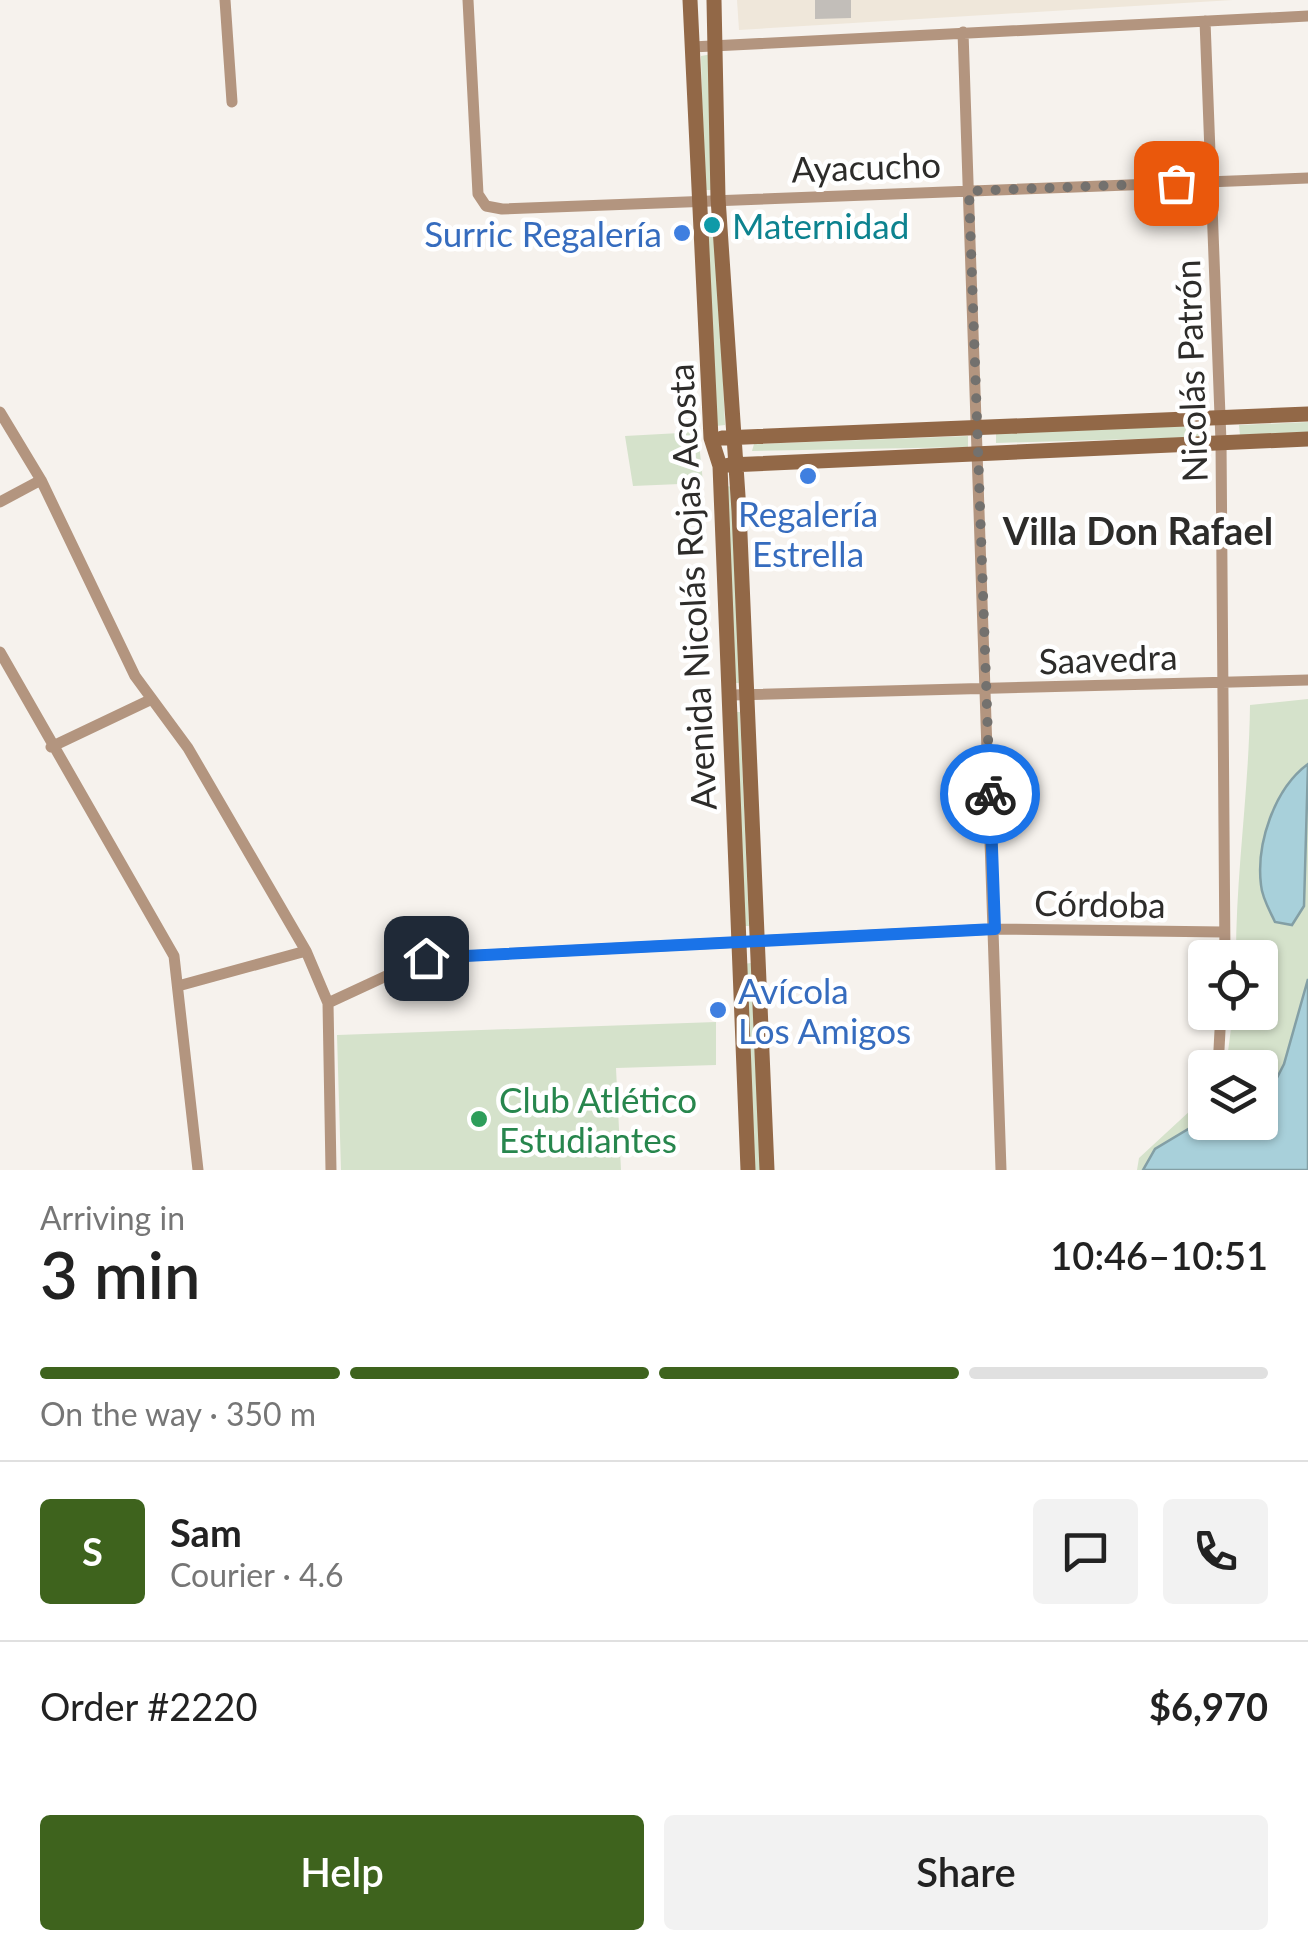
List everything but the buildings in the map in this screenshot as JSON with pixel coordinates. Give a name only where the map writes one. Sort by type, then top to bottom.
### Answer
[{"type":"main road","name":"Avenida Nicolás Rojas Acosta","points":[[690,0],[711,438],[728,465]]},
{"type":"main road","name":"Avenida Nicolás Rojas Acosta","points":[[714,0],[747,942],[748,1170]]},
{"type":"main road","points":[[711,438],[1308,414]]},
{"type":"main road","points":[[728,465],[1308,439]]},
{"type":"main road","name":"Avenida Nicolás Rojas Acosta","points":[[747,942],[767,1170]]},
{"type":"street","points":[[225,0],[232,102]]},
{"type":"street","name":"Ayacucho","points":[[468,0],[478,194],[486,206],[502,209],[1308,178]]},
{"type":"street","points":[[692,47],[1308,16]]},
{"type":"street","name":"Nicolás Patrón","points":[[1205,22],[1221,442],[1227,888],[1223,940]]},
{"type":"street","points":[[964,32],[1001,1170]]},
{"type":"street","points":[[0,412],[41,480],[135,676],[188,748],[306,951],[328,1003],[331,1170]]},
{"type":"street","points":[[0,502],[41,480]]},
{"type":"street","points":[[0,652],[174,956],[198,1170]]},
{"type":"street","name":"Saavedra","points":[[737,696],[1308,680]]},
{"type":"street","points":[[52,746],[152,699]]},
{"type":"street","name":"Córdoba","points":[[328,1003],[426,958],[995,929],[1222,932]]},
{"type":"street","points":[[178,986],[306,951]]},
{"type":"shaded area","points":[[737,0],[1233,0],[739,30]]},
{"type":"green space","points":[[712,54],[714,190],[704,190],[701,56]]},
{"type":"green space","points":[[707,221],[716,221],[725,425],[716,426]]},
{"type":"green space","points":[[1308,422],[1308,434],[1240,436],[1239,425]]},
{"type":"green space","points":[[1201,425],[1201,437],[996,443],[996,432]]},
{"type":"green space","points":[[698,432],[703,483],[633,486],[625,436]]},
{"type":"green space","points":[[968,436],[968,447],[752,451],[754,444]]},
{"type":"green space","points":[[727,486],[732,487],[740,683],[734,683]]},
{"type":"green space","points":[[1308,699],[1308,1170],[1137,1170],[1139,1158],[1188,1113],[1188,1140],[1278,1140],[1278,1050],[1228,1050],[1231,1030],[1278,1030],[1278,940],[1237,940],[1250,705]]},
{"type":"green space","points":[[733,712],[740,712],[749,926],[742,926]]},
{"type":"green space","points":[[751,963],[761,1170],[753,1170],[743,964]]},
{"type":"green space","name":"Club Atlético Estudiantes","points":[[716,1022],[716,1065],[616,1068],[621,1170],[341,1170],[337,1035]]},
{"type":"water","points":[[1308,764],[1304,906],[1292,925],[1275,922],[1266,904],[1261,885],[1261,852],[1277,802]]},
{"type":"water","points":[[1308,979],[1308,1170],[1143,1170],[1155,1149],[1188,1129],[1188,1140],[1278,1140],[1278,1076]]},
{"type":"way so far","points":[[990,794],[969,191],[1176,183]]},
{"type":"place","name":"Maternidad","points":[[712,225]]},
{"type":"place","name":"Surric Regalería","points":[[682,233]]},
{"type":"place","name":"Regalería Estrella","points":[[808,476]]},
{"type":"place","name":"Avícola Los Amigos","points":[[718,1010]]},
{"type":"place","name":"Club Atlético Estudiantes","points":[[479,1119]]},
{"type":"district","name":"Villa Don Rafael","points":[[1138,530]]},
{"type":"route","points":[[426,958],[995,929],[990,794]]}]
